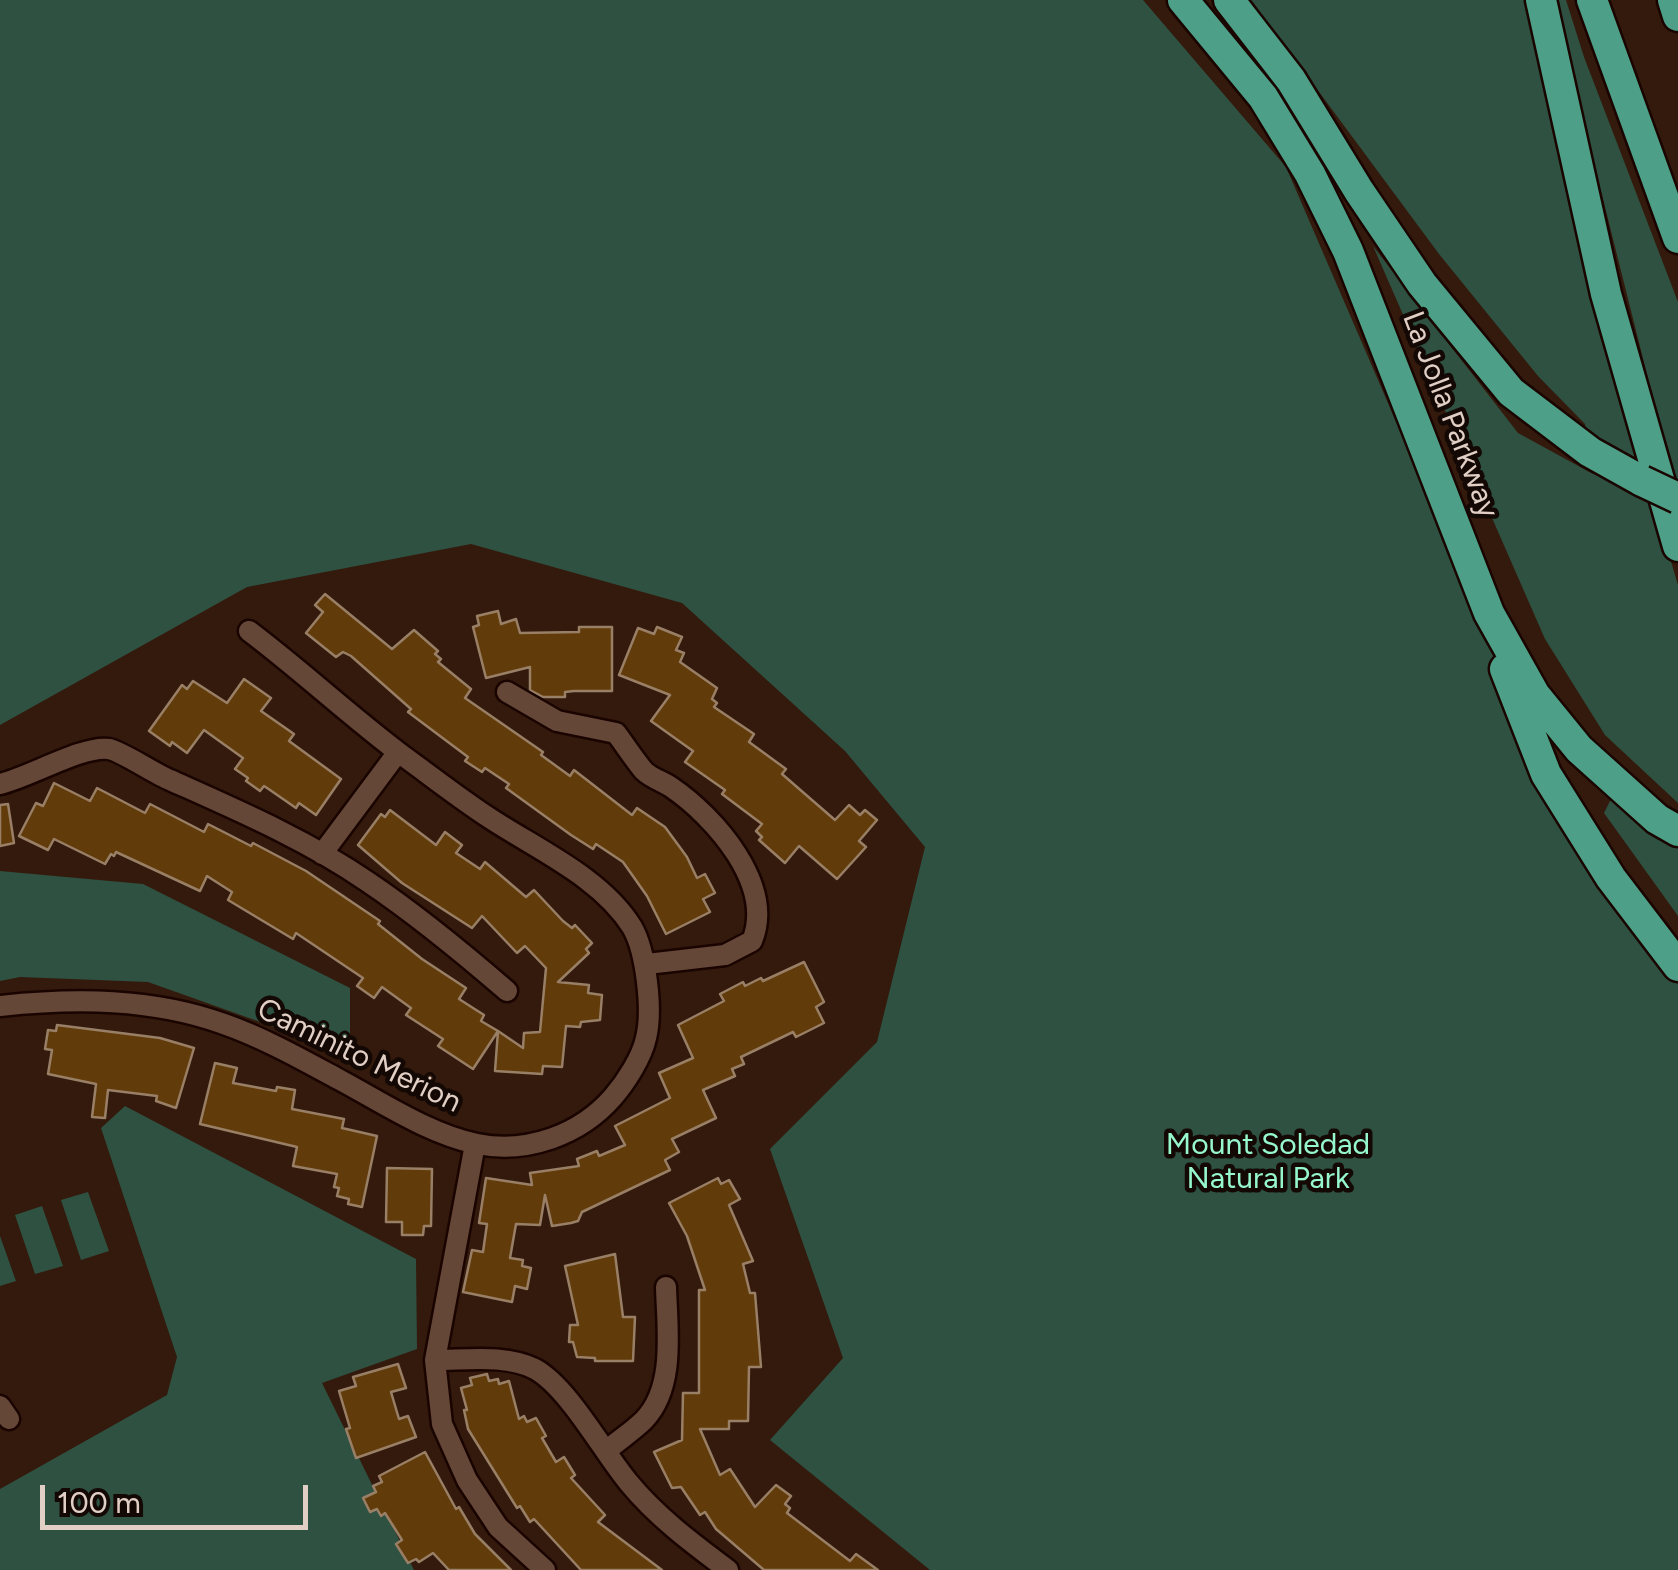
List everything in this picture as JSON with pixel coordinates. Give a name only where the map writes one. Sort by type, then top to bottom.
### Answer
[{"type":"highway","name":"La Jolla Parkway","points":[[1183,0],[1263,97],[1310,174],[1348,251],[1489,613],[1535,695],[1579,749],[1657,819],[1678,831]]},
{"type":"highway","name":"La Jolla Parkway","points":[[1229,0],[1291,80],[1422,284],[1511,392],[1590,452],[1678,498]]},
{"type":"highway","points":[[1541,0],[1606,294],[1678,546]]},
{"type":"highway","points":[[1592,0],[1678,238]]},
{"type":"highway","points":[[1672,0],[1678,16]]},
{"type":"highway","points":[[1466,552],[1518,708],[1546,774],[1612,878],[1678,966]]},
{"type":"street","name":"Caminito Merion","points":[[0,1006],[64,999],[163,1007],[224,1024],[287,1052],[432,1129],[474,1144],[536,1144],[566,1135],[610,1101],[626,1082],[647,1037],[647,964],[631,927],[599,889],[486,816],[398,752],[249,631]]},
{"type":"street","points":[[507,692],[558,721],[616,733],[647,774],[672,787],[719,830],[754,882],[757,928],[752,941],[725,955],[647,964]]},
{"type":"street","points":[[0,784],[22,779],[92,749],[112,749],[368,881],[507,991]]},
{"type":"street","points":[[322,854],[398,752]]},
{"type":"street","points":[[474,1144],[434,1360],[442,1424],[467,1480],[498,1527],[545,1570]]},
{"type":"street","points":[[606,1450],[647,1418],[656,1401],[668,1361],[666,1288]]},
{"type":"street","points":[[434,1360],[500,1360],[534,1369],[555,1386],[627,1481],[664,1520],[728,1570]]},
{"type":"green space","name":"Mount Soledad Natural Park","points":[[0,0],[1143,0],[1286,167],[1569,822],[1678,977],[1678,1570],[930,1570],[770,1440],[843,1358],[770,1149],[877,1042],[925,847],[845,751],[682,603],[471,544],[247,587],[0,725]]},
{"type":"green space","points":[[1251,0],[1526,0],[1631,427],[1678,585],[1678,803],[1605,735],[1545,639],[1373,246],[1518,433],[1593,474],[1585,424],[1538,376],[1439,254]]},
{"type":"green space","points":[[1553,0],[1566,0],[1678,302],[1678,498]]},
{"type":"green space","points":[[1612,797],[1678,838],[1678,916],[1604,813]]},
{"type":"green space","points":[[0,871],[143,884],[350,988],[350,1054],[148,982],[20,977],[0,981]]},
{"type":"green space","points":[[125,1106],[416,1259],[417,1349],[322,1383],[414,1570],[0,1570],[0,1489],[167,1395],[177,1357],[101,1128]]},
{"type":"green space","points":[[88,1192],[109,1251],[81,1260],[61,1200]]},
{"type":"green space","points":[[42,1206],[63,1266],[35,1274],[15,1215]]},
{"type":"green space","points":[[0,1236],[16,1281],[0,1286]]},
{"type":"building","points":[[325,594],[392,649],[414,630],[438,651],[438,662],[471,689],[465,698],[543,752],[541,755],[570,776],[574,770],[632,815],[637,808],[665,827],[697,878],[705,874],[715,893],[703,899],[710,912],[666,934],[647,896],[623,862],[596,844],[593,849],[571,835],[506,788],[509,784],[485,768],[482,772],[465,761],[468,757],[408,712],[411,709],[351,656],[343,652],[336,657],[306,633],[323,612],[315,605]]},
{"type":"building","points":[[498,611],[501,624],[516,619],[520,633],[612,627],[612,691],[574,691],[565,692],[565,697],[543,697],[530,690],[530,667],[486,678],[473,627],[479,625],[477,616]]},
{"type":"building","points":[[657,627],[682,637],[676,650],[684,653],[680,662],[717,688],[712,699],[717,703],[714,707],[754,734],[749,742],[786,769],[782,774],[835,820],[849,805],[860,815],[865,810],[877,820],[859,841],[866,847],[837,879],[799,846],[785,863],[759,840],[762,837],[756,831],[762,824],[722,794],[725,790],[685,762],[693,751],[651,721],[670,695],[619,675],[638,628],[654,634]]},
{"type":"building","points":[[244,679],[271,698],[261,711],[294,734],[289,741],[341,779],[316,815],[299,803],[296,808],[264,786],[260,791],[246,781],[248,778],[235,769],[243,758],[204,730],[187,753],[149,731],[182,685],[187,689],[193,681],[227,703]]},
{"type":"building","points":[[54,783],[90,801],[97,788],[145,813],[150,804],[204,832],[208,824],[306,871],[380,921],[378,924],[422,959],[466,988],[459,999],[484,1015],[481,1021],[498,1031],[473,1069],[438,1046],[443,1039],[406,1015],[411,1008],[382,987],[374,998],[357,986],[363,978],[296,933],[293,939],[228,900],[232,892],[207,876],[200,891],[116,852],[105,864],[54,839],[48,850],[19,836],[36,803],[43,806]]},
{"type":"building","points":[[8,804],[14,843],[0,846],[0,805]]},
{"type":"building","points":[[390,810],[436,845],[445,832],[462,845],[456,853],[480,869],[485,862],[526,897],[534,890],[563,921],[572,928],[575,925],[592,943],[586,949],[589,953],[558,982],[589,985],[588,993],[602,995],[600,1020],[581,1022],[580,1027],[566,1026],[562,1067],[543,1066],[542,1074],[495,1071],[498,1031],[523,1048],[524,1033],[540,1032],[546,968],[525,946],[517,953],[482,916],[472,928],[402,883],[358,845],[381,814],[385,817]]},
{"type":"building","points":[[804,962],[824,1002],[816,1007],[824,1023],[796,1037],[793,1032],[741,1057],[744,1064],[732,1069],[735,1076],[703,1090],[716,1118],[672,1139],[679,1152],[665,1160],[670,1170],[582,1212],[578,1221],[571,1223],[552,1226],[545,1195],[540,1225],[516,1224],[510,1258],[523,1260],[522,1266],[531,1268],[527,1289],[515,1286],[512,1302],[463,1292],[472,1250],[483,1252],[487,1224],[479,1223],[486,1178],[532,1185],[530,1173],[579,1166],[577,1159],[597,1151],[599,1156],[625,1145],[615,1126],[670,1098],[659,1073],[693,1058],[678,1025],[724,1001],[720,994],[743,982],[745,986],[761,978],[763,981]]},
{"type":"building","points":[[57,1025],[160,1038],[194,1048],[176,1108],[156,1101],[157,1096],[108,1090],[105,1118],[92,1117],[96,1084],[48,1074],[52,1050],[45,1049],[48,1030],[56,1031]]},
{"type":"building","points":[[215,1063],[237,1068],[233,1083],[276,1091],[277,1087],[295,1090],[292,1109],[344,1119],[342,1128],[377,1136],[362,1207],[337,1196],[337,1174],[293,1166],[297,1147],[200,1124]]},
{"type":"building","points":[[387,1168],[432,1169],[431,1226],[424,1226],[423,1235],[402,1235],[402,1222],[386,1222]]},
{"type":"building","points":[[718,1178],[721,1184],[729,1180],[740,1199],[729,1205],[753,1261],[743,1264],[750,1293],[755,1293],[761,1367],[749,1367],[748,1421],[729,1421],[729,1429],[700,1429],[720,1475],[730,1469],[755,1507],[776,1485],[791,1496],[785,1504],[790,1508],[787,1513],[850,1561],[856,1554],[878,1570],[764,1570],[716,1529],[705,1512],[700,1515],[681,1487],[672,1488],[654,1452],[682,1440],[683,1393],[699,1393],[699,1290],[705,1290],[687,1236],[669,1203]]},
{"type":"building","points":[[615,1254],[623,1317],[635,1317],[633,1361],[577,1357],[573,1342],[569,1342],[570,1325],[578,1325],[565,1266]]},
{"type":"building","points":[[398,1364],[406,1388],[391,1392],[399,1419],[408,1416],[416,1437],[356,1458],[339,1391],[356,1386],[353,1377]]},
{"type":"building","points":[[487,1374],[489,1381],[509,1381],[519,1419],[524,1416],[527,1422],[536,1418],[556,1462],[564,1457],[575,1475],[571,1478],[605,1515],[598,1522],[662,1570],[581,1570],[534,1519],[530,1522],[520,1506],[517,1508],[468,1429],[461,1388],[472,1385],[470,1378]]},
{"type":"building","points":[[425,1452],[456,1509],[459,1507],[475,1534],[511,1570],[449,1570],[433,1553],[419,1562],[416,1559],[408,1563],[396,1544],[402,1540],[385,1513],[381,1516],[377,1509],[370,1512],[363,1498],[376,1492],[373,1486],[382,1482],[379,1476]]}]
